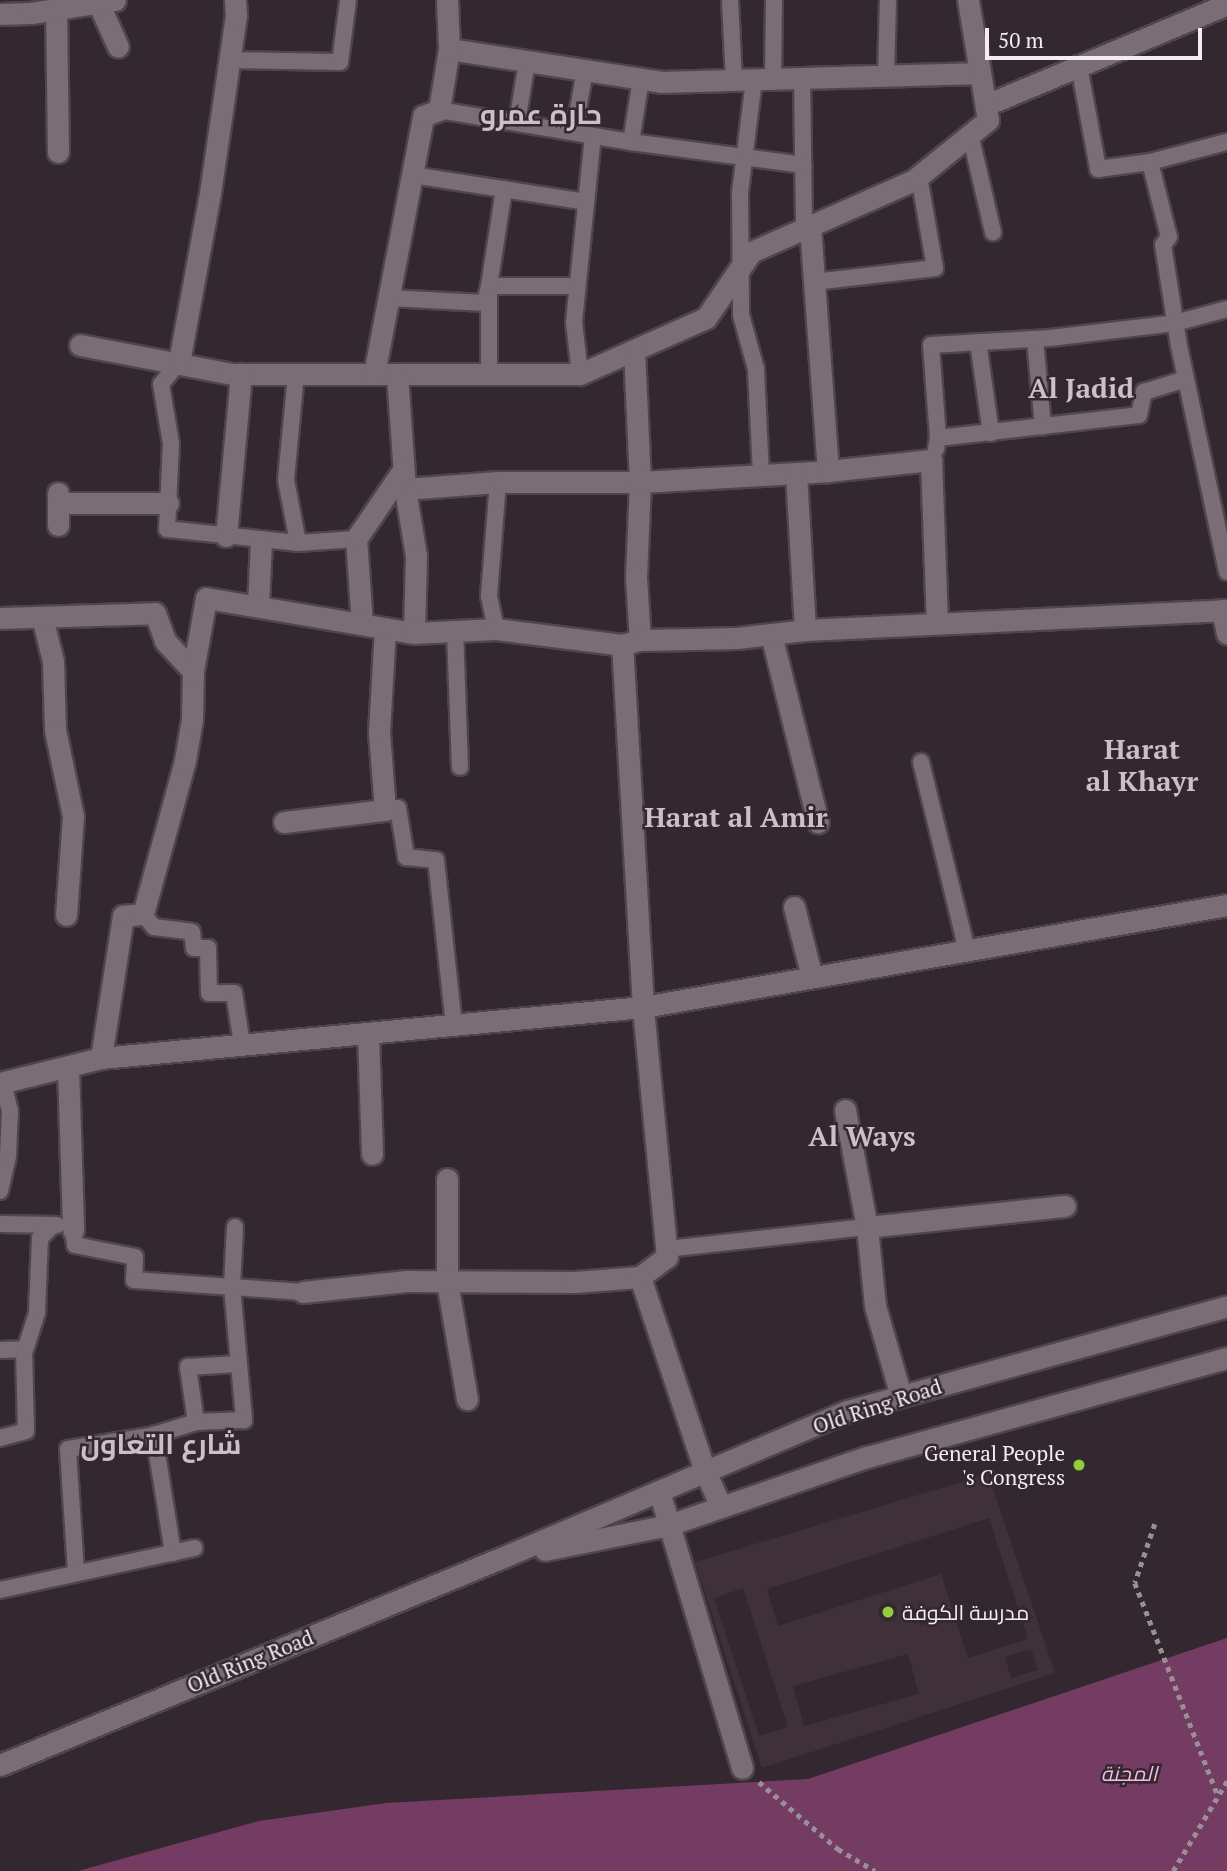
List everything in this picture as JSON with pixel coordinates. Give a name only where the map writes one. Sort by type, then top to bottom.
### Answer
[{"type":"street","points":[[178,362],[210,192],[235,0]]},
{"type":"street","points":[[374,374],[423,116],[439,110],[449,49],[447,0]]},
{"type":"street","points":[[80,345],[241,374],[580,374],[706,318],[751,252],[919,176],[988,120],[968,0]]},
{"type":"street","points":[[0,14],[103,1],[118,47]]},
{"type":"street","points":[[986,105],[1227,4]]},
{"type":"street","points":[[56,9],[58,152]]},
{"type":"street","points":[[449,49],[662,82],[979,74]]},
{"type":"street","points":[[807,228],[814,282],[828,471]]},
{"type":"street","points":[[303,1292],[406,1281],[574,1282],[640,1277],[667,1257],[643,1007],[631,642],[640,482],[634,350]]},
{"type":"street","points":[[226,536],[241,374]]},
{"type":"street","points":[[397,374],[404,480],[416,556],[414,633]]},
{"type":"street","points":[[404,480],[640,482],[828,471],[931,460],[937,623]]},
{"type":"street","points":[[796,472],[805,630]]},
{"type":"street","points":[[362,624],[356,539],[404,480]]},
{"type":"street","points":[[58,525],[58,498],[168,503]]},
{"type":"street","points":[[258,605],[261,541]]},
{"type":"street","points":[[101,1058],[123,916],[143,914],[185,760],[192,719],[193,671],[206,598],[414,633],[496,629],[631,642],[805,630],[1225,610],[1227,633]]},
{"type":"street","points":[[0,618],[155,613],[164,641],[193,671]]},
{"type":"street","points":[[42,617],[53,661],[55,730],[74,816],[66,915]]},
{"type":"street","points":[[284,822],[385,810],[379,732],[385,628]]},
{"type":"street","points":[[771,634],[817,822]]},
{"type":"street","points":[[1,1082],[101,1058],[643,1007],[1227,905]]},
{"type":"street","points":[[793,906],[812,977]]},
{"type":"street","points":[[368,1033],[372,1154]]},
{"type":"street","points":[[66,1226],[68,1067]]},
{"type":"street","points":[[845,1110],[867,1227],[875,1306],[901,1396]]},
{"type":"street","points":[[447,1179],[447,1282],[467,1399]]},
{"type":"street","points":[[867,1227],[1065,1206]]},
{"type":"street","points":[[640,1277],[705,1471],[721,1507]]},
{"type":"street","name":"Old Ring Road","points":[[0,1765],[501,1558],[847,1411],[1227,1306]]},
{"type":"street","name":"Old Ring Road","points":[[501,1558],[669,1525],[867,1457],[1227,1358]]},
{"type":"street","points":[[659,1491],[742,1768]]},
{"type":"lane","points":[[229,60],[340,62],[348,0]]},
{"type":"lane","points":[[730,0],[754,80]]},
{"type":"lane","points":[[761,475],[756,369],[741,315],[740,193],[754,80],[774,0]]},
{"type":"lane","points":[[886,76],[888,0]]},
{"type":"lane","points":[[517,123],[527,61]]},
{"type":"lane","points":[[1079,66],[1098,169],[1150,162],[1227,142]]},
{"type":"lane","points":[[574,132],[585,70]]},
{"type":"lane","points":[[802,78],[807,228]]},
{"type":"lane","points":[[631,142],[641,79]]},
{"type":"lane","points":[[439,110],[631,142],[803,165]]},
{"type":"lane","points":[[971,134],[993,232]]},
{"type":"lane","points":[[580,374],[574,322],[593,135]]},
{"type":"lane","points":[[1150,162],[1169,237],[1163,245],[1175,323],[1227,572]]},
{"type":"lane","points":[[412,175],[586,202]]},
{"type":"lane","points":[[814,282],[935,268],[919,176]]},
{"type":"lane","points":[[389,298],[485,303],[504,189]]},
{"type":"lane","points":[[489,286],[577,286]]},
{"type":"lane","points":[[489,286],[489,374]]},
{"type":"lane","points":[[931,460],[938,438],[931,345],[1035,339],[1175,323],[1227,309]]},
{"type":"lane","points":[[1035,339],[1043,427]]},
{"type":"lane","points":[[978,342],[991,433]]},
{"type":"lane","points":[[178,362],[161,384],[171,444],[167,529],[261,541],[356,539]]},
{"type":"lane","points":[[296,374],[286,480],[298,542]]},
{"type":"lane","points":[[938,438],[1139,415],[1144,392],[1186,379]]},
{"type":"lane","points":[[496,629],[489,596],[498,482]]},
{"type":"lane","points":[[455,631],[460,767]]},
{"type":"lane","points":[[921,762],[967,950]]},
{"type":"lane","points":[[385,810],[398,808],[406,857],[436,860],[454,1025]]},
{"type":"lane","points":[[143,914],[153,927],[192,932],[194,948],[208,948],[209,993],[234,993],[242,1044]]},
{"type":"lane","points":[[0,1191],[8,1156],[9,1111],[1,1082]]},
{"type":"lane","points":[[0,1224],[66,1226]]},
{"type":"lane","points":[[66,1226],[75,1245],[135,1257],[134,1280],[303,1292]]},
{"type":"lane","points":[[0,1437],[26,1432],[25,1350],[37,1312],[40,1238],[66,1226]]},
{"type":"lane","points":[[76,1573],[68,1448],[154,1435],[195,1422],[244,1420],[232,1287],[235,1227]]},
{"type":"lane","points":[[667,1249],[867,1227]]},
{"type":"lane","points":[[0,1350],[25,1350]]},
{"type":"lane","points":[[195,1422],[188,1367],[237,1364]]},
{"type":"lane","points":[[154,1435],[173,1553]]},
{"type":"lane","points":[[0,1590],[195,1548]]},
{"type":"path","points":[[1155,1524],[1135,1583],[1218,1796]]},
{"type":"path","points":[[742,1768],[838,1849],[875,1871]]},
{"type":"path","points":[[1173,1871],[1227,1781]]},
{"type":"shaded area","name":"مدرسة الكوفة","points":[[988,1474],[1055,1673],[762,1768],[695,1562]],"holes":[[[989,1518],[1028,1639],[968,1658],[941,1574],[778,1626],[767,1589]],[[743,1588],[788,1727],[759,1736],[714,1598]],[[1031,1649],[1038,1670],[1011,1678],[1005,1657]],[[908,1654],[919,1694],[804,1726],[793,1686]]]},
{"type":"green space","name":"المجنة","points":[[1227,1638],[1227,1871],[78,1871],[259,1821],[386,1803],[808,1779]]},
{"type":"place","name":"General People 's Congress","points":[[1079,1465]]},
{"type":"place","name":"مدرسة الكوفة","points":[[888,1612]]},
{"type":"district","name":"حارة عمرو","points":[[541,114]]},
{"type":"district","name":"Al Jadid","points":[[1081,388]]},
{"type":"district","name":"Harat al Khayr","points":[[1142,765]]},
{"type":"district","name":"Harat al Amir","points":[[736,817]]},
{"type":"district","name":"Al Ways","points":[[862,1136]]},
{"type":"district","name":"شارع التعاون","points":[[161,1444]]}]
